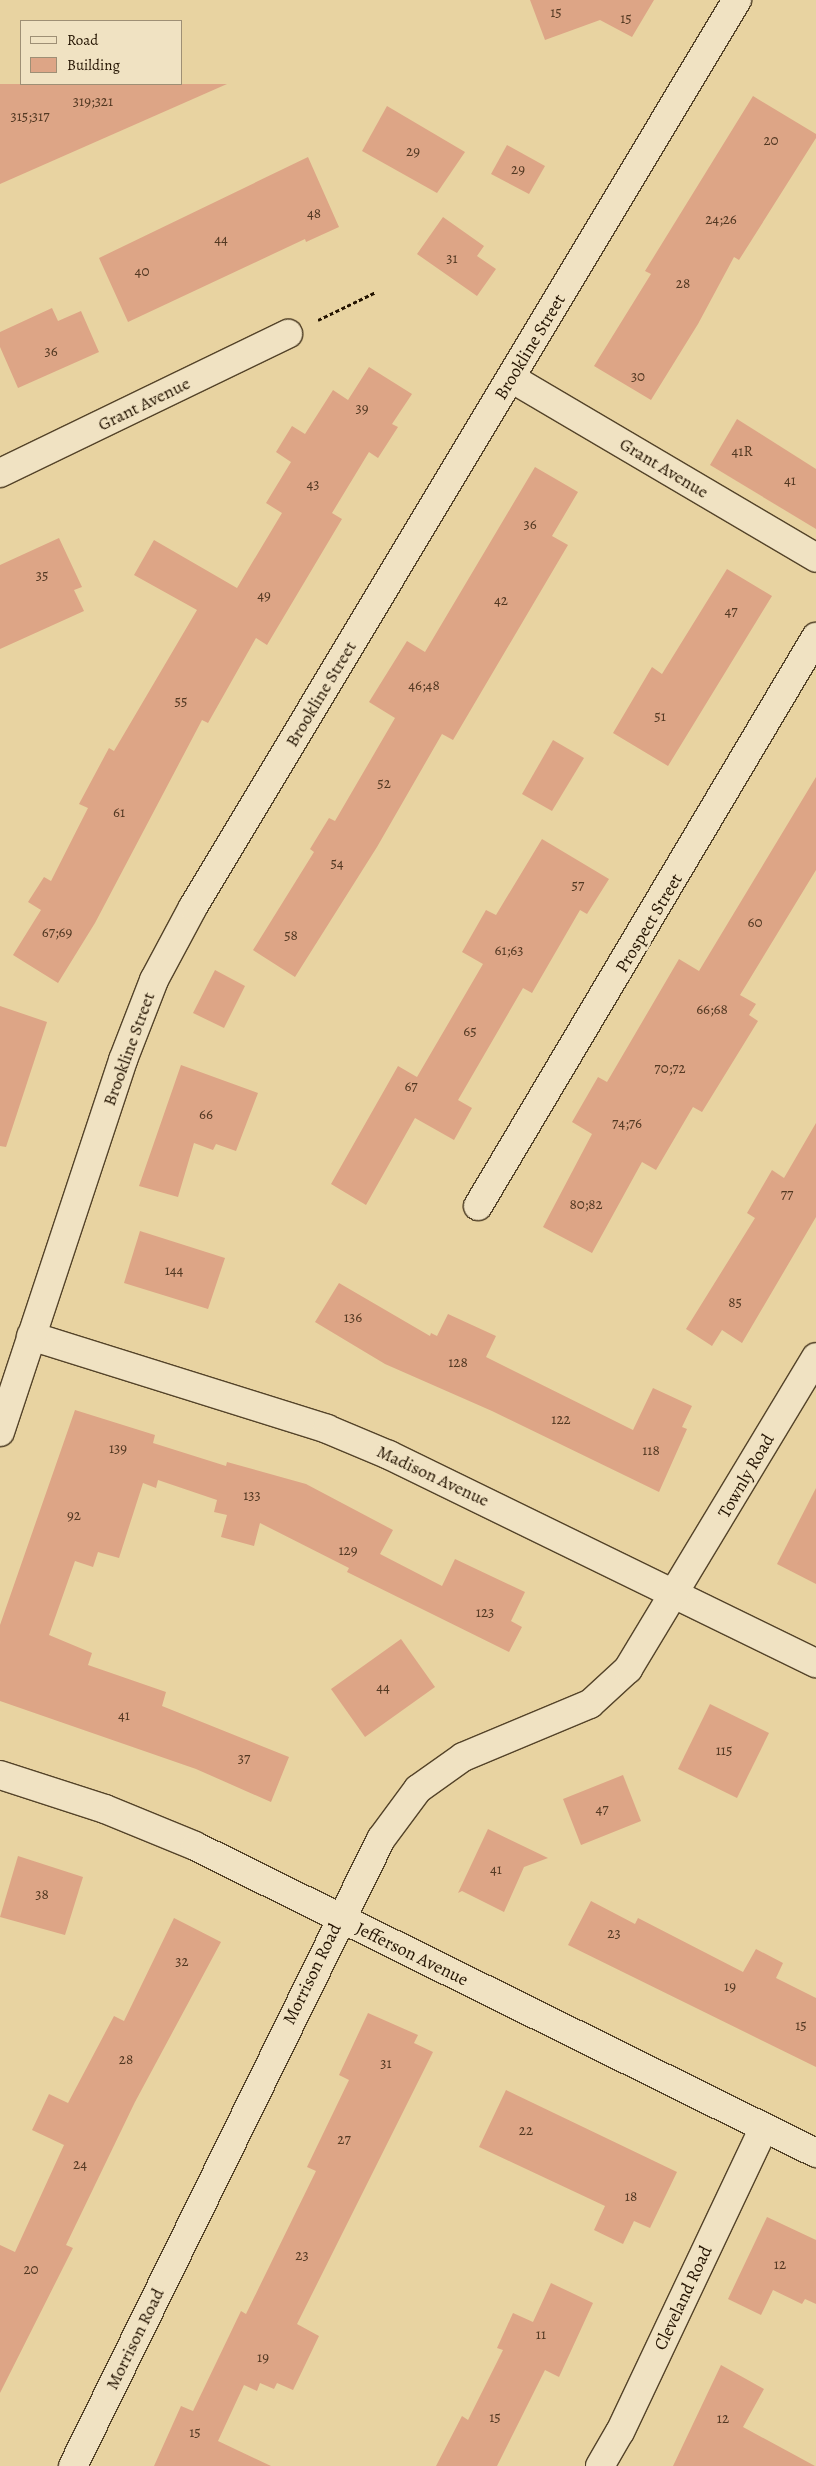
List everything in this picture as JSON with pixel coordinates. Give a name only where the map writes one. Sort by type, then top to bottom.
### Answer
[{"type":"street","name":"Brookline Street","points":[[0,1432],[31,1336],[154,980],[193,907],[737,0]]},
{"type":"street","name":"Grant Avenue","points":[[0,474],[288,334]]},
{"type":"street","name":"Grant Avenue","points":[[511,378],[816,558]]},
{"type":"street","name":"Prospect Street","points":[[478,1206],[816,637]]},
{"type":"street","name":"Madison Avenue","points":[[31,1336],[354,1440],[442,1479],[676,1596],[816,1663]]},
{"type":"street","name":"Townly Road","points":[[676,1596],[816,1357]]},
{"type":"street","name":"Morrison Road","points":[[73,2466],[339,1918],[381,1839],[418,1789],[463,1757],[590,1704],[628,1669],[676,1596]]},
{"type":"street","name":"Jefferson Avenue","points":[[0,1775],[105,1809],[195,1846],[816,2153]]},
{"type":"street","name":"Cleveland Road","points":[[600,2466],[620,2432],[764,2128]]},
{"type":"path","points":[[288,334],[376,292]]},
{"type":"building","points":[[530,0],[654,0],[632,37],[600,20],[545,40]]},
{"type":"building","points":[[0,84],[227,84],[0,184]]},
{"type":"building","points":[[753,96],[816,134],[816,138],[739,260],[734,257],[698,324],[651,400],[594,366],[651,274],[645,271]]},
{"type":"building","points":[[387,106],[465,152],[437,193],[362,151]]},
{"type":"building","points":[[507,145],[545,166],[529,194],[491,174]]},
{"type":"building","points":[[308,157],[339,227],[306,242],[305,239],[128,322],[99,258]]},
{"type":"building","points":[[443,217],[484,246],[477,256],[496,269],[477,296],[417,254]]},
{"type":"building","points":[[52,308],[58,321],[81,311],[99,352],[18,388],[0,347],[0,332]]},
{"type":"building","points":[[369,367],[412,394],[392,424],[398,427],[378,458],[369,452],[332,513],[342,519],[267,645],[256,638],[208,723],[202,720],[95,923],[58,983],[13,955],[41,910],[28,902],[44,877],[51,881],[88,808],[79,804],[109,748],[114,751],[197,610],[134,575],[154,540],[237,588],[282,513],[266,503],[291,462],[276,452],[292,426],[305,434],[333,390],[348,400]]},
{"type":"building","points":[[737,419],[816,469],[816,529],[710,465]]},
{"type":"building","points":[[535,467],[578,492],[552,536],[568,545],[453,740],[442,734],[377,847],[295,977],[253,950],[314,852],[310,849],[329,818],[335,821],[395,718],[369,702],[407,641],[425,652]]},
{"type":"building","points":[[59,538],[82,587],[74,590],[84,611],[0,649],[0,565]]},
{"type":"building","points":[[727,569],[772,596],[668,766],[613,733],[652,667],[662,674]]},
{"type":"building","points":[[553,740],[584,758],[552,811],[522,794]]},
{"type":"building","points":[[816,777],[816,870],[740,995],[756,1004],[749,1015],[758,1021],[702,1112],[693,1107],[656,1170],[642,1162],[592,1253],[543,1227],[592,1134],[572,1122],[598,1077],[607,1082],[679,959],[699,971]]},
{"type":"building","points":[[542,839],[609,879],[587,914],[580,910],[532,993],[523,988],[458,1100],[472,1108],[454,1140],[415,1118],[366,1205],[331,1184],[398,1066],[417,1077],[483,964],[462,952],[486,910],[496,915]]},
{"type":"building","points":[[215,970],[245,986],[224,1028],[193,1013]]},
{"type":"building","points":[[0,1006],[47,1022],[6,1147],[0,1146]]},
{"type":"building","points":[[181,1065],[258,1093],[236,1151],[216,1144],[213,1150],[194,1143],[178,1197],[139,1186]]},
{"type":"building","points":[[816,1123],[816,1217],[742,1343],[722,1330],[712,1346],[686,1329],[755,1218],[747,1213],[772,1170],[784,1178]]},
{"type":"building","points":[[140,1231],[225,1258],[208,1309],[124,1283]]},
{"type":"building","points":[[339,1283],[430,1336],[431,1333],[437,1336],[448,1314],[496,1336],[486,1357],[633,1430],[653,1388],[692,1406],[682,1427],[687,1429],[659,1492],[492,1411],[385,1364],[315,1322]]},
{"type":"building","points":[[75,1410],[155,1435],[153,1443],[226,1466],[227,1462],[306,1484],[393,1530],[380,1554],[442,1586],[455,1559],[525,1592],[511,1621],[522,1627],[509,1652],[347,1572],[349,1568],[260,1523],[254,1546],[221,1537],[227,1515],[214,1512],[217,1500],[158,1480],[156,1488],[143,1483],[119,1558],[98,1552],[93,1567],[75,1561],[49,1635],[92,1653],[88,1665],[166,1692],[162,1706],[289,1757],[271,1802],[196,1769],[0,1701],[0,1625]]},
{"type":"building","points":[[816,1488],[816,1584],[777,1564]]},
{"type":"building","points":[[401,1639],[435,1687],[365,1737],[331,1689]]},
{"type":"building","points":[[710,1704],[769,1733],[737,1798],[678,1769]]},
{"type":"building","points":[[623,1775],[641,1821],[581,1845],[563,1799]]},
{"type":"building","points":[[488,1829],[548,1858],[524,1867],[504,1912],[462,1891],[458,1893]]},
{"type":"building","points":[[18,1856],[83,1877],[65,1935],[0,1917]]},
{"type":"building","points":[[591,1901],[635,1924],[638,1918],[743,1972],[756,1949],[783,1963],[776,1978],[816,1998],[816,2067],[568,1945]]},
{"type":"building","points":[[174,1918],[221,1942],[135,2102],[66,2245],[73,2248],[0,2393],[0,2245],[15,2252],[64,2145],[32,2130],[49,2094],[68,2103],[114,2016],[124,2021]]},
{"type":"building","points":[[368,2013],[418,2035],[414,2043],[433,2052],[297,2324],[319,2336],[293,2390],[277,2383],[274,2389],[260,2383],[257,2391],[244,2385],[218,2441],[271,2466],[154,2466],[181,2406],[193,2411],[241,2311],[246,2314],[316,2171],[307,2167],[349,2080],[339,2075]]},
{"type":"building","points":[[506,2090],[677,2172],[650,2228],[634,2221],[623,2244],[594,2230],[605,2206],[479,2147]]},
{"type":"building","points":[[767,2217],[816,2240],[816,2304],[805,2299],[802,2304],[773,2290],[761,2315],[728,2299]]},
{"type":"building","points":[[551,2283],[593,2303],[559,2377],[545,2370],[497,2466],[436,2466],[462,2416],[468,2420],[503,2350],[497,2348],[513,2313],[533,2322]]},
{"type":"building","points":[[721,2365],[764,2389],[743,2427],[815,2466],[673,2466]]}]
